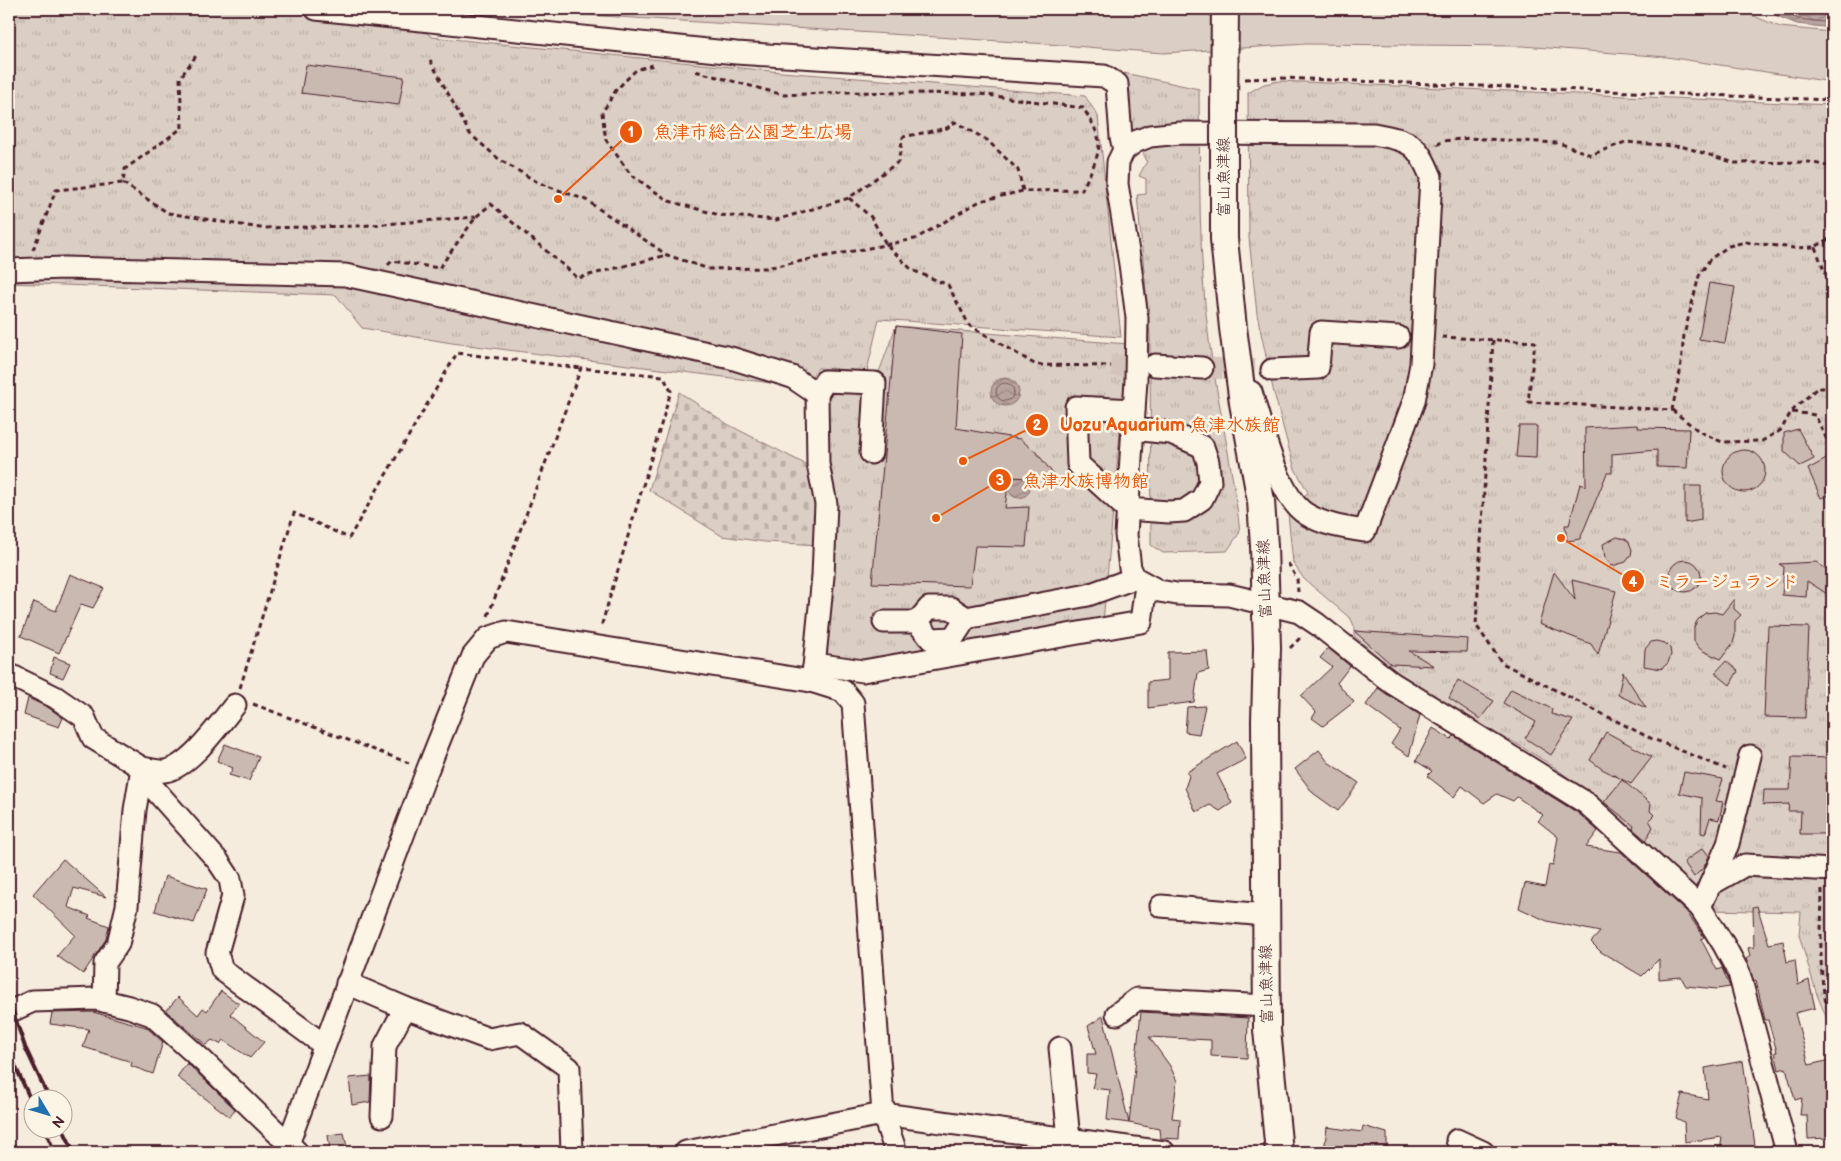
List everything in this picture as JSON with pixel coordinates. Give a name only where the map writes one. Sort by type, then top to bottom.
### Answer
[{"type":"main road","name":"富山魚津線","points":[[1225,9],[1224,239],[1243,403],[1261,501],[1266,604],[1267,1030],[1279,1152]]},
{"type":"street","points":[[316,9],[736,53],[1104,76],[1116,84],[1124,150]]},
{"type":"street","points":[[1235,342],[1264,435],[1284,487],[1294,502],[1304,513],[1321,521],[1342,528],[1365,531],[1414,401],[1421,364],[1431,177],[1422,155],[1405,140],[1374,134],[1180,133],[1150,136],[1135,142],[1124,150],[1118,162],[1117,184],[1138,318],[1126,535],[1130,568],[1141,582],[1159,591],[1177,594],[1228,595],[1298,612],[1392,683],[1586,803],[1700,907],[1724,945],[1738,973],[1787,1152]]},
{"type":"street","points":[[17,270],[64,268],[345,275],[731,358],[792,377],[817,394]]},
{"type":"street","points":[[1272,370],[1318,368],[1321,332],[1398,337]]},
{"type":"street","points":[[1155,366],[1202,368]]},
{"type":"street","points":[[812,674],[823,576],[826,504],[818,464],[817,394],[825,381],[875,383],[871,454]]},
{"type":"street","points":[[1076,407],[1133,420],[1190,440],[1203,447],[1208,462],[1210,482],[1202,499],[1184,511],[1169,512],[1127,509],[1078,464],[1076,407]]},
{"type":"street","points":[[812,674],[822,665],[863,671],[1141,622],[1141,582]]},
{"type":"street","points":[[884,622],[917,622],[929,608],[951,608],[966,618],[1088,595],[1141,582]]},
{"type":"street","points":[[917,622],[931,639],[953,638],[966,618]]},
{"type":"street","points":[[9,1012],[33,1001],[96,999],[152,1015],[202,1060],[293,1148],[324,1044],[427,770],[474,656],[488,638],[506,632],[595,647],[812,674],[843,691],[853,703]]},
{"type":"street","points":[[863,671],[853,703],[883,1114],[896,1152]]},
{"type":"street","points":[[12,676],[55,696],[84,717],[92,738],[142,768],[165,771],[182,763],[201,747],[235,704]]},
{"type":"street","points":[[1700,907],[1728,844],[1750,756]]},
{"type":"street","points":[[104,1001],[105,963],[118,944],[127,906],[135,810],[142,768]]},
{"type":"street","points":[[142,768],[149,783],[218,861],[230,879],[233,896],[217,953],[222,970],[324,1044]]},
{"type":"street","points":[[1710,885],[1745,866],[1827,870]]},
{"type":"street","points":[[1162,906],[1266,915]]},
{"type":"street","points":[[348,983],[405,1008],[489,1039],[520,1033],[570,1068],[572,1152]]},
{"type":"street","points":[[1117,1014],[1137,999],[1267,1006]]},
{"type":"street","points":[[382,1116],[385,1046],[405,1008]]},
{"type":"street","points":[[1060,1048],[1069,1139]]},
{"type":"street","points":[[686,1152],[883,1114],[1164,1152]]},
{"type":"street","points":[[1457,1140],[1483,1152]]},
{"type":"path","points":[[123,183],[125,169],[182,128],[180,78],[198,53]]},
{"type":"path","points":[[430,60],[470,134],[500,160],[539,183],[586,200],[667,255],[709,269],[766,268],[915,239],[980,201],[1023,191],[1082,190],[1091,170],[1099,144],[1091,120],[1083,108],[980,94],[845,92],[784,95],[689,69]]},
{"type":"path","points":[[657,64],[636,70],[616,90],[602,113],[606,140],[631,175],[669,201],[719,215],[776,220],[849,198],[898,162],[903,137],[946,128],[955,122],[987,140],[1018,170],[1023,191]]},
{"type":"path","points":[[1225,69],[1281,78],[1832,100]]},
{"type":"path","points":[[1422,155],[1443,141],[1469,138],[1560,143],[1591,155],[1625,142],[1684,147],[1735,163],[1809,162],[1832,167]]},
{"type":"path","points":[[17,270],[56,190],[123,183],[168,213],[260,228],[358,226],[476,216]]},
{"type":"path","points":[[849,198],[871,217],[886,244],[912,270],[948,285],[969,326],[1036,365],[1111,366]]},
{"type":"path","points":[[376,282],[392,261],[439,268],[476,216],[491,204],[578,278],[667,255]]},
{"type":"path","points":[[1672,410],[1680,372],[1684,335],[1699,276],[1710,259],[1729,246],[1745,242],[1794,248],[1815,248],[1832,237]]},
{"type":"path","points":[[1815,248],[1832,290]]},
{"type":"path","points":[[1436,337],[1536,342],[1528,402],[1672,410],[1700,432],[1722,442],[1762,441],[1781,430],[1791,412],[1817,388],[1832,388]]},
{"type":"path","points":[[1493,340],[1476,624],[1502,663],[1648,737],[1728,769],[1740,797]]},
{"type":"path","points":[[427,770],[250,703],[235,704],[294,513],[349,538],[457,353],[663,376],[672,391],[595,647]]},
{"type":"path","points":[[487,619],[581,368]]},
{"type":"path","points":[[1791,412],[1815,415],[1832,450]]},
{"type":"path","points":[[1289,648],[1299,639],[1299,630]]},
{"type":"path","points":[[1827,870],[1822,987],[1828,1010],[1832,1017]]},
{"type":"green space","points":[[9,9],[395,9],[432,37],[781,72],[1085,96],[1098,116],[1121,337],[879,319],[867,371],[818,368],[804,387],[452,343],[362,328],[336,295],[9,283]]},
{"type":"green space","points":[[491,9],[1737,9],[1780,27],[1832,32],[1832,82],[1667,57],[1522,46],[1306,44],[1163,53]]},
{"type":"green space","points":[[1124,73],[1199,89],[1200,215],[1205,309],[1240,532],[1227,551],[1163,553],[1151,545],[1150,336],[1137,195],[1146,194],[1146,179],[1139,176],[1147,161],[1127,120]]},
{"type":"green space","points":[[1279,81],[1832,105],[1832,1030],[1817,995],[1799,935],[1801,912],[1710,910],[1586,791],[1550,764],[1510,740],[1507,741],[1397,673],[1354,636],[1354,626],[1351,619],[1304,579],[1293,563],[1288,513],[1308,492],[1295,469],[1273,389],[1257,314],[1249,238],[1248,93],[1264,84]]},
{"type":"green space","points":[[896,326],[1128,344],[1103,622],[814,667],[817,394],[875,383]]},
{"type":"green space","points":[[679,392],[729,425],[809,466],[820,503],[820,545],[765,542],[722,536],[649,490]]},
{"type":"water","points":[[1760,9],[1832,9],[1832,28],[1797,24]]},
{"type":"water","points":[[1005,378],[1015,382],[1019,392],[1015,402],[1005,406],[995,402],[991,392],[995,382]]},
{"type":"water","points":[[1019,476],[1027,479],[1030,487],[1027,495],[1019,498],[1011,495],[1008,487],[1011,479]]},
{"type":"building","points":[[306,65],[404,77],[399,105],[301,93]]},
{"type":"building","points":[[1709,283],[1735,287],[1725,343],[1699,339]]},
{"type":"building","points":[[896,326],[962,334],[956,428],[1020,439],[1037,453],[1057,479],[1009,477],[1005,508],[1029,507],[1026,547],[975,546],[970,586],[872,583]]},
{"type":"building","points":[[1637,425],[1638,428],[1689,429],[1687,468],[1657,467],[1657,450],[1612,454],[1612,473],[1607,473],[1580,539],[1567,541],[1565,525],[1569,525],[1580,484],[1586,486],[1585,428]]},
{"type":"building","points":[[1519,426],[1537,426],[1536,458],[1516,457]]},
{"type":"building","points":[[1798,429],[1814,459],[1800,466],[1784,451],[1784,433]]},
{"type":"building","points":[[1744,450],[1759,456],[1765,471],[1759,486],[1744,492],[1729,486],[1723,471],[1729,456]]},
{"type":"building","points":[[1832,456],[1832,494],[1821,498],[1808,469]]},
{"type":"building","points":[[1685,486],[1701,486],[1701,520],[1685,523]]},
{"type":"building","points":[[1617,537],[1629,542],[1632,550],[1626,562],[1612,566],[1605,558],[1603,544]]},
{"type":"building","points":[[1685,560],[1691,561],[1696,565],[1700,570],[1700,582],[1696,587],[1691,591],[1685,592],[1679,591],[1674,587],[1670,582],[1669,576],[1670,570],[1674,565],[1679,561]]},
{"type":"building","points":[[1816,562],[1832,573],[1832,597],[1807,581],[1806,597],[1782,595],[1784,567],[1779,564]]},
{"type":"building","points":[[1554,572],[1575,600],[1572,580],[1616,591],[1598,655],[1591,644],[1539,624]]},
{"type":"building","points":[[70,574],[104,588],[93,608],[81,604],[59,653],[21,636],[34,602],[56,611]]},
{"type":"building","points":[[1734,599],[1734,609],[1741,615],[1735,621],[1733,643],[1721,659],[1698,647],[1694,641],[1694,627],[1705,613],[1715,612],[1722,614]]},
{"type":"building","points":[[1768,626],[1809,627],[1805,718],[1764,717]]},
{"type":"building","points":[[1354,631],[1468,639],[1467,652],[1409,651],[1434,666],[1391,664]]},
{"type":"building","points":[[1651,642],[1665,643],[1670,648],[1671,655],[1668,663],[1661,669],[1644,666],[1645,649]]},
{"type":"building","points":[[1328,648],[1350,666],[1337,683],[1354,702],[1323,726],[1312,718],[1316,712],[1301,696],[1332,667],[1320,658]]},
{"type":"building","points":[[1207,651],[1209,670],[1198,673],[1194,702],[1148,708],[1148,682],[1168,680],[1168,652]]},
{"type":"building","points":[[54,657],[70,663],[63,678],[50,673]]},
{"type":"building","points":[[1726,661],[1738,671],[1730,685],[1715,673]]},
{"type":"building","points":[[1623,672],[1646,708],[1618,695]]},
{"type":"building","points":[[1458,680],[1494,701],[1480,719],[1449,698]]},
{"type":"building","points":[[1378,688],[1420,715],[1409,756],[1391,744],[1400,730],[1366,705]]},
{"type":"building","points":[[1511,689],[1552,709],[1551,714],[1573,720],[1551,755],[1525,738],[1536,722],[1503,703]]},
{"type":"building","points":[[28,698],[49,708],[63,718],[59,727],[24,715]]},
{"type":"building","points":[[1205,706],[1199,734],[1185,732],[1187,707]]},
{"type":"building","points":[[1433,728],[1451,739],[1454,736],[1578,813],[1598,831],[1586,847],[1621,852],[1686,911],[1704,937],[1701,939],[1717,970],[1722,968],[1730,987],[1717,989],[1686,986],[1681,977],[1659,979],[1659,959],[1642,976],[1601,952],[1591,942],[1600,932],[1547,921],[1519,908],[1525,883],[1545,887],[1549,865],[1553,866],[1558,837],[1538,821],[1543,815],[1517,797],[1513,801],[1497,794],[1484,803],[1462,786],[1454,797],[1427,776],[1432,771],[1416,761]]},
{"type":"building","points":[[1606,732],[1652,757],[1631,784],[1602,769],[1590,760]]},
{"type":"building","points":[[1237,741],[1246,759],[1217,774],[1232,803],[1220,811],[1210,805],[1196,812],[1185,788],[1189,776],[1187,772]]},
{"type":"building","points":[[225,744],[259,757],[249,781],[229,775],[233,768],[217,761]]},
{"type":"building","points":[[1319,750],[1328,762],[1359,783],[1338,811],[1313,793],[1295,769]]},
{"type":"building","points":[[1792,757],[1832,758],[1832,834],[1800,834],[1801,811],[1788,811],[1789,804],[1763,805],[1764,790],[1790,790]]},
{"type":"building","points":[[1684,772],[1723,779],[1716,801],[1723,802],[1719,820],[1710,818],[1705,834],[1701,833],[1702,798],[1679,793]]},
{"type":"building","points":[[1622,780],[1651,804],[1650,811],[1654,815],[1649,820],[1653,827],[1646,840],[1633,829],[1634,826],[1604,802]]},
{"type":"building","points":[[1703,848],[1709,856],[1704,867],[1694,877],[1684,862]]},
{"type":"building","points":[[63,859],[106,897],[74,888],[68,907],[90,916],[88,918],[109,926],[106,939],[83,974],[57,956],[75,935],[33,894]]},
{"type":"building","points":[[165,876],[207,889],[194,923],[155,911]]},
{"type":"building","points":[[1757,906],[1769,944],[1783,941],[1787,962],[1795,960],[1798,985],[1809,980],[1815,1008],[1795,1013],[1809,1065],[1830,1060],[1832,1091],[1829,1092],[1830,1138],[1808,1139],[1807,1115],[1800,1115],[1802,1098],[1795,1100],[1786,1068],[1779,1070],[1775,1052],[1777,1052],[1768,1020],[1765,1020],[1756,981],[1754,982],[1746,959],[1750,956],[1748,948],[1754,947],[1753,907]]},
{"type":"building","points":[[221,991],[239,1004],[230,1014],[264,1042],[250,1058],[223,1040],[220,1044],[212,1040],[206,1045],[166,1011],[178,997],[198,1015],[203,1008],[207,1011]]},
{"type":"building","points":[[93,1012],[146,1027],[163,1042],[153,1074],[131,1066],[132,1062],[83,1047],[89,1029],[50,1024],[52,1013]]},
{"type":"building","points":[[1141,1012],[1248,1018],[1247,1058],[1211,1056],[1211,1040],[1149,1037],[1170,1066],[1177,1081],[1172,1118],[1180,1119],[1179,1139],[1160,1138],[1159,1129],[1129,1123]]},
{"type":"building","points":[[1103,1016],[1129,1123],[1107,1120],[1110,1090],[1092,1088],[1096,1074],[1087,1073],[1087,1054],[1096,1054],[1088,1026]]},
{"type":"building","points":[[1743,1061],[1756,1152],[1720,1152],[1722,1137],[1685,1142],[1684,1122],[1676,1118],[1682,1094],[1708,1099],[1705,1068]]},
{"type":"building","points":[[187,1063],[235,1109],[230,1117],[177,1077]]},
{"type":"building","points":[[371,1076],[370,1102],[352,1105],[349,1078]]},
{"type":"building","points":[[1363,1126],[1387,1133],[1387,1152],[1324,1152],[1327,1127],[1362,1132]]},
{"type":"building","points":[[344,1133],[348,1152],[330,1152],[328,1135]]},
{"type":"tunnel","points":[[1398,337],[1436,337]]},
{"type":"tunnel","points":[[1111,366],[1154,365]]},
{"type":"tunnel","points":[[1202,368],[1272,370]]},
{"type":"railway","points":[[9,1000],[25,1047],[44,1088]]},
{"type":"railway","points":[[9,1052],[25,1088]]},
{"type":"railway","points":[[49,1138],[55,1152]]},
{"type":"railway","points":[[67,1138],[74,1152]]},
{"type":"place","name":"魚津市総合公園芝生広場","points":[[558,199]]},
{"type":"place","name":"Uozu Aquarium 魚津水族館","points":[[963,461]]},
{"type":"place","name":"魚津水族博物館","points":[[936,518]]},
{"type":"place","name":"ミラージュランド","points":[[1561,538]]}]
